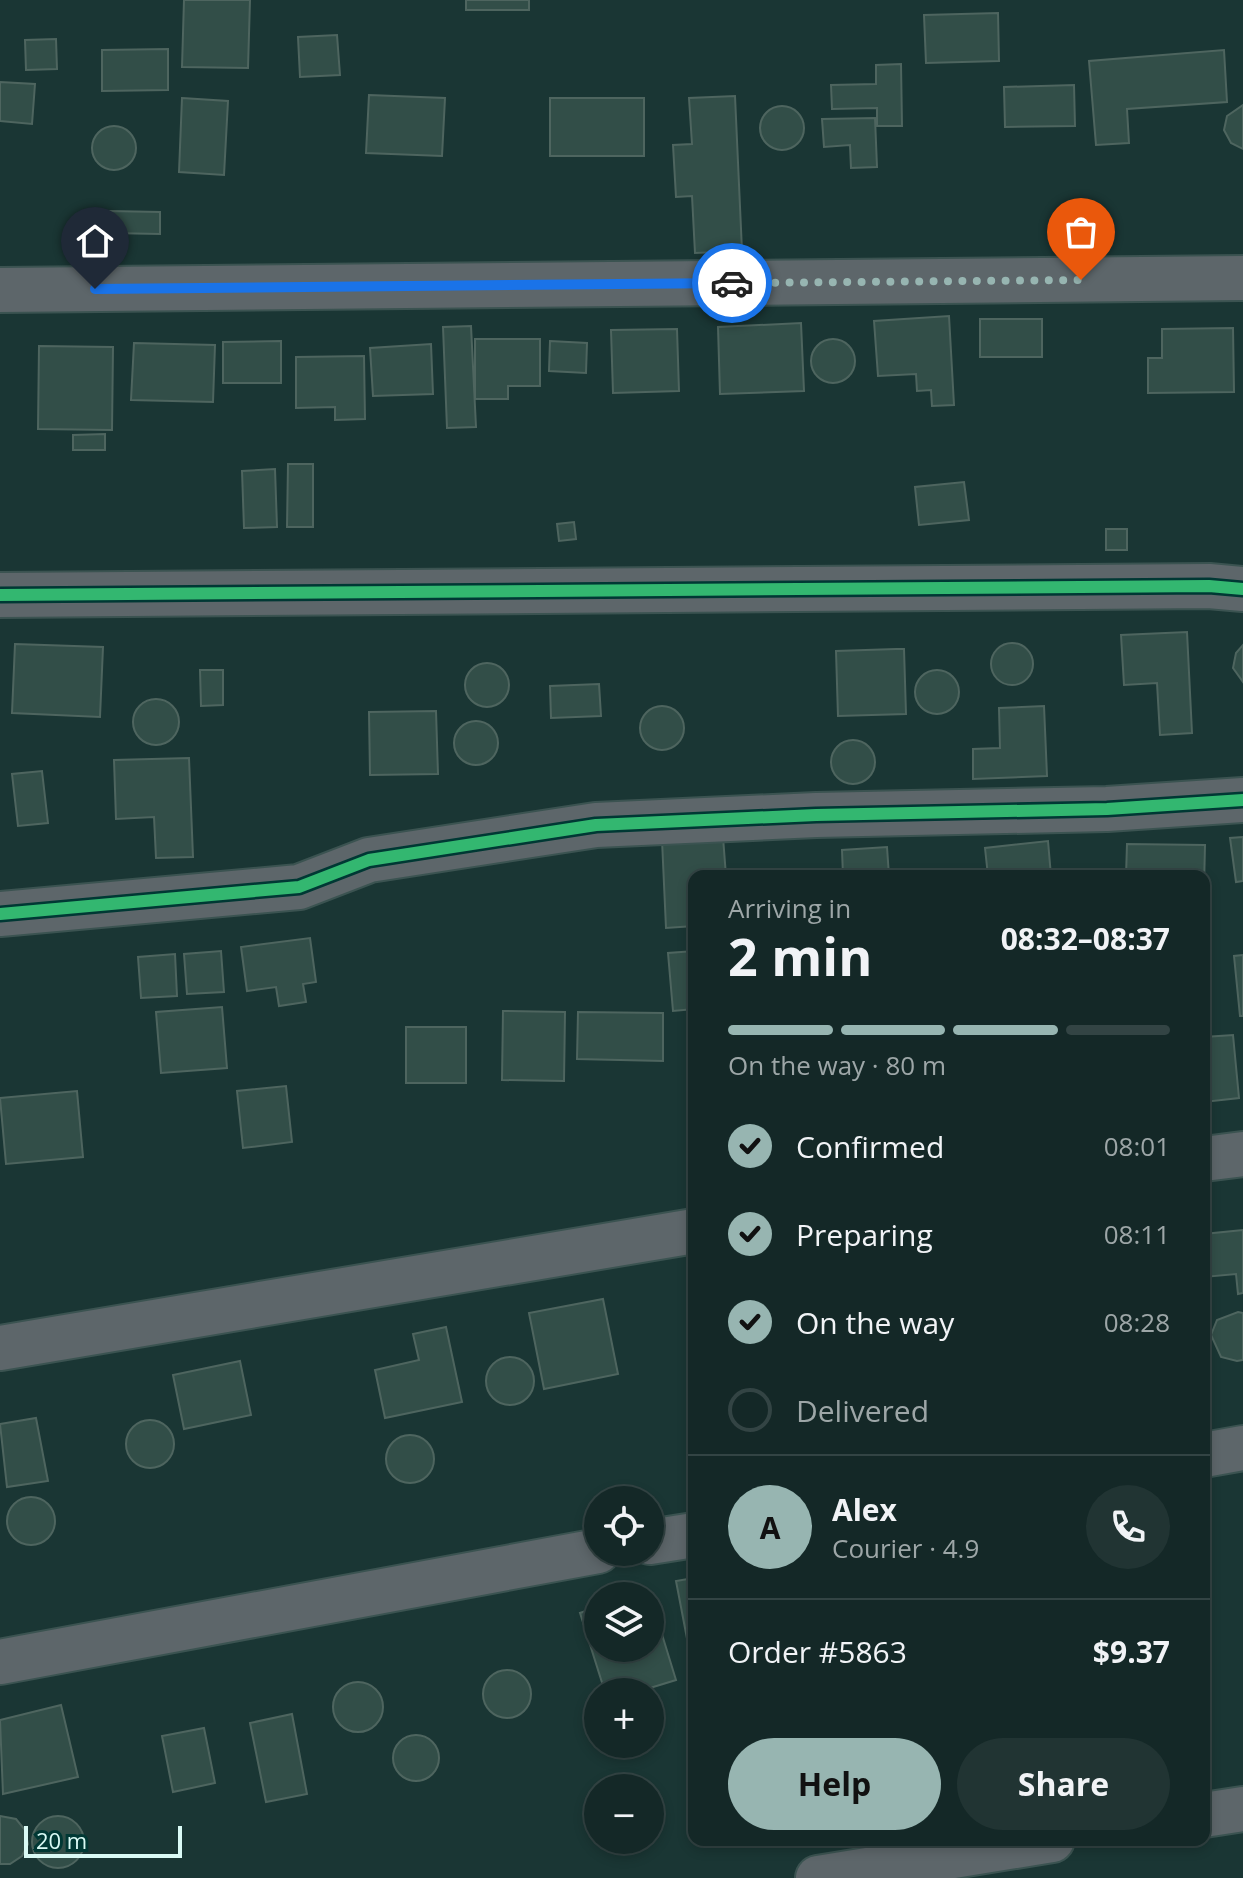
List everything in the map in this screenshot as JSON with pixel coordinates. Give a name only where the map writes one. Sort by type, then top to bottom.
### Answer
[{"type":"street","points":[[0,290],[1243,278]]},
{"type":"street","points":[[0,595],[1209,586],[1243,589]]},
{"type":"street","points":[[0,914],[299,887],[369,860],[596,825],[816,815],[1107,809],[1243,800]]},
{"type":"street","points":[[1210,1158],[1243,1154]]},
{"type":"street","points":[[0,1348],[688,1232]]},
{"type":"street","points":[[1210,1454],[1243,1448]]},
{"type":"street","points":[[664,1540],[688,1536]]},
{"type":"street","points":[[0,1662],[584,1554]]},
{"type":"street","points":[[1210,1814],[1243,1809]]},
{"type":"street","points":[[818,1878],[1015,1846]]},
{"type":"building","points":[[184,0],[250,0],[248,68],[182,67]]},
{"type":"building","points":[[466,0],[529,0],[529,10],[466,10]]},
{"type":"building","points":[[998,13],[999,61],[926,63],[924,15]]},
{"type":"building","points":[[337,35],[340,75],[300,77],[298,37]]},
{"type":"building","points":[[56,39],[57,69],[26,70],[25,40]]},
{"type":"building","points":[[168,49],[168,90],[102,91],[102,50]]},
{"type":"building","points":[[1224,50],[1227,102],[1127,109],[1129,143],[1096,145],[1089,61]]},
{"type":"building","points":[[901,64],[902,126],[877,126],[877,108],[832,109],[831,85],[876,84],[876,65]]},
{"type":"building","points":[[0,82],[35,84],[32,124],[0,121]]},
{"type":"building","points":[[1074,85],[1075,126],[1005,127],[1004,87]]},
{"type":"building","points":[[369,95],[445,98],[442,156],[366,153]]},
{"type":"building","points":[[735,96],[742,251],[695,253],[692,196],[676,197],[673,145],[692,144],[689,98]]},
{"type":"building","points":[[182,98],[228,101],[224,175],[179,172]]},
{"type":"building","points":[[550,98],[644,98],[644,156],[550,156]]},
{"type":"building","points":[[1243,105],[1243,149],[1231,143],[1224,130],[1227,116]]},
{"type":"building","points":[[782,106],[798,112],[804,128],[798,144],[782,150],[766,144],[760,128],[766,112]]},
{"type":"building","points":[[875,118],[877,167],[851,168],[850,145],[824,147],[822,119]]},
{"type":"building","points":[[114,126],[130,132],[136,148],[130,164],[114,170],[98,164],[92,148],[98,132]]},
{"type":"building","points":[[110,211],[160,212],[160,234],[110,233]]},
{"type":"building","points":[[949,316],[954,405],[932,406],[931,390],[917,391],[916,374],[878,376],[874,321]]},
{"type":"building","points":[[980,319],[1042,319],[1042,357],[980,357]]},
{"type":"building","points":[[801,323],[804,391],[720,394],[718,327]]},
{"type":"building","points":[[471,326],[476,427],[447,428],[443,327]]},
{"type":"building","points":[[1233,328],[1234,392],[1148,393],[1148,358],[1162,358],[1162,329]]},
{"type":"building","points":[[677,329],[679,391],[613,393],[611,330]]},
{"type":"building","points":[[475,339],[540,339],[540,386],[508,386],[508,399],[475,399]]},
{"type":"building","points":[[833,339],[849,345],[855,361],[849,377],[833,383],[817,377],[811,361],[817,345]]},
{"type":"building","points":[[281,341],[281,383],[223,383],[223,342]]},
{"type":"building","points":[[550,341],[587,343],[586,373],[549,371]]},
{"type":"building","points":[[134,343],[215,345],[213,402],[131,400]]},
{"type":"building","points":[[431,344],[433,394],[373,396],[370,348]]},
{"type":"building","points":[[39,346],[113,347],[112,430],[38,429]]},
{"type":"building","points":[[364,356],[365,419],[335,420],[335,407],[296,408],[296,357]]},
{"type":"building","points":[[105,434],[105,450],[73,450],[73,435]]},
{"type":"building","points":[[288,464],[313,464],[313,527],[287,527]]},
{"type":"building","points":[[275,469],[277,527],[244,528],[242,471]]},
{"type":"building","points":[[964,482],[969,520],[919,525],[915,487]]},
{"type":"building","points":[[574,522],[576,539],[559,541],[557,524]]},
{"type":"building","points":[[1106,529],[1127,529],[1127,550],[1106,550]]},
{"type":"building","points":[[1187,632],[1192,733],[1160,735],[1157,683],[1124,685],[1121,635]]},
{"type":"building","points":[[1012,643],[1027,649],[1033,664],[1027,679],[1012,685],[997,679],[991,664],[997,649]]},
{"type":"building","points":[[15,644],[103,647],[100,717],[12,713]]},
{"type":"building","points":[[1243,645],[1243,682],[1233,668],[1236,653]]},
{"type":"building","points":[[904,649],[906,714],[838,716],[836,651]]},
{"type":"building","points":[[487,663],[503,669],[509,685],[503,701],[487,707],[471,701],[465,685],[471,669]]},
{"type":"building","points":[[200,670],[223,670],[223,705],[201,706]]},
{"type":"building","points":[[937,670],[953,676],[959,692],[953,708],[937,714],[921,708],[915,692],[921,676]]},
{"type":"building","points":[[599,684],[601,716],[551,718],[550,686]]},
{"type":"building","points":[[156,699],[172,706],[179,722],[172,738],[156,745],[140,738],[133,722],[140,706]]},
{"type":"building","points":[[662,706],[678,712],[684,728],[678,744],[662,750],[646,744],[640,728],[646,712]]},
{"type":"building","points":[[1044,706],[1047,776],[973,779],[973,749],[1000,748],[999,708]]},
{"type":"building","points":[[436,711],[438,774],[370,775],[369,712]]},
{"type":"building","points":[[476,721],[492,727],[498,743],[492,759],[476,765],[460,759],[454,743],[460,727]]},
{"type":"building","points":[[853,740],[869,746],[875,762],[869,778],[853,784],[837,778],[831,762],[837,746]]},
{"type":"building","points":[[189,758],[193,857],[156,858],[154,817],[116,819],[114,760]]},
{"type":"building","points":[[42,771],[48,823],[18,826],[12,774]]},
{"type":"building","points":[[723,837],[726,870],[688,870],[688,926],[666,928],[662,840]]},
{"type":"building","points":[[1243,837],[1243,881],[1236,882],[1230,838]]},
{"type":"building","points":[[1048,841],[1050,870],[987,870],[985,848]]},
{"type":"building","points":[[1127,844],[1205,845],[1204,870],[1126,870]]},
{"type":"building","points":[[887,847],[889,870],[843,870],[842,850]]},
{"type":"building","points":[[310,938],[316,982],[303,984],[306,1002],[279,1006],[276,987],[247,991],[241,947]]},
{"type":"building","points":[[221,951],[224,992],[187,994],[184,954]]},
{"type":"building","points":[[688,951],[688,1010],[673,1011],[668,953]]},
{"type":"building","points":[[175,954],[177,996],[141,998],[138,957]]},
{"type":"building","points":[[1243,955],[1243,1016],[1240,1016],[1234,956]]},
{"type":"building","points":[[222,1007],[227,1068],[161,1073],[156,1012]]},
{"type":"building","points":[[503,1011],[565,1012],[564,1081],[502,1080]]},
{"type":"building","points":[[578,1012],[663,1013],[663,1061],[577,1059]]},
{"type":"building","points":[[406,1027],[466,1027],[466,1083],[406,1083]]},
{"type":"building","points":[[1233,1035],[1239,1098],[1210,1101],[1210,1037]]},
{"type":"building","points":[[286,1086],[292,1142],[243,1148],[237,1091]]},
{"type":"building","points":[[77,1091],[83,1157],[6,1164],[0,1098]]},
{"type":"building","points":[[1243,1230],[1243,1293],[1238,1294],[1236,1274],[1210,1276],[1210,1233]]},
{"type":"building","points":[[603,1299],[618,1374],[544,1389],[529,1313]]},
{"type":"building","points":[[1243,1313],[1243,1360],[1237,1361],[1221,1357],[1211,1335],[1217,1320]]},
{"type":"building","points":[[446,1327],[462,1402],[385,1418],[375,1370],[419,1360],[413,1334]]},
{"type":"building","points":[[510,1357],[527,1364],[534,1381],[527,1398],[510,1405],[493,1398],[486,1381],[493,1364]]},
{"type":"building","points":[[240,1361],[251,1415],[184,1429],[173,1375]]},
{"type":"building","points":[[36,1418],[48,1481],[7,1487],[0,1424]]},
{"type":"building","points":[[150,1420],[167,1427],[174,1444],[167,1461],[150,1468],[133,1461],[126,1444],[133,1427]]},
{"type":"building","points":[[410,1435],[427,1442],[434,1459],[427,1476],[410,1483],[393,1476],[386,1459],[393,1442]]},
{"type":"building","points":[[31,1497],[48,1504],[55,1521],[48,1538],[31,1545],[14,1538],[7,1521],[14,1504]]},
{"type":"building","points":[[688,1579],[688,1644],[676,1581]]},
{"type":"building","points":[[664,1641],[676,1680],[664,1684],[664,1678],[601,1678],[596,1662],[664,1662]]},
{"type":"building","points":[[507,1670],[516,1671],[524,1677],[530,1685],[530,1703],[524,1711],[516,1717],[507,1718],[498,1717],[490,1711],[484,1703],[483,1694],[484,1685],[490,1677],[498,1671]]},
{"type":"building","points":[[358,1682],[376,1689],[383,1707],[376,1725],[358,1732],[340,1725],[333,1707],[340,1689]]},
{"type":"building","points":[[61,1705],[78,1777],[3,1794],[0,1720]]},
{"type":"building","points":[[292,1714],[307,1794],[266,1802],[250,1723]]},
{"type":"building","points":[[204,1728],[215,1783],[173,1792],[162,1736]]},
{"type":"building","points":[[416,1735],[432,1742],[439,1758],[432,1774],[416,1781],[400,1774],[393,1758],[400,1742]]},
{"type":"building","points":[[0,1816],[16,1819],[25,1830],[28,1844],[22,1856],[10,1864],[0,1864]]},
{"type":"building","points":[[58,1816],[77,1823],[84,1842],[77,1861],[58,1868],[39,1861],[32,1842],[39,1823]]},
{"type":"cycle path","points":[[0,595],[1209,586],[1243,589]]},
{"type":"cycle path","points":[[0,914],[299,887],[369,860],[596,825],[816,815],[1107,809],[1243,800]]},
{"type":"way so far","points":[[732,283],[1081,280]]},
{"type":"route","points":[[95,289],[732,283]]}]
